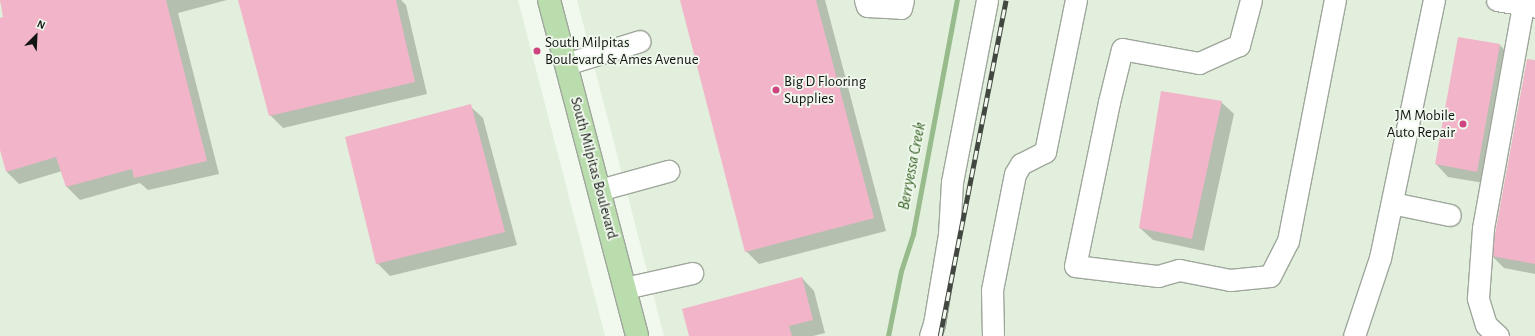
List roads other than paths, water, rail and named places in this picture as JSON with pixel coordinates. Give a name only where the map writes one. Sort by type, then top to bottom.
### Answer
[{"type":"main road","name":"South Milpitas Boulevard","points":[[549,0],[638,336]]},
{"type":"street","points":[[865,0],[867,6],[901,8],[903,0]]},
{"type":"street","points":[[930,336],[934,324],[949,234],[952,182],[987,0]]},
{"type":"street","points":[[993,336],[992,290],[1015,174],[1021,164],[1045,152],[1076,0]]},
{"type":"street","points":[[1251,0],[1238,45],[1199,63],[1122,49],[1109,102],[1075,266],[1158,276],[1179,270],[1230,280],[1270,276],[1288,241],[1335,0]]},
{"type":"street","points":[[1354,336],[1380,258],[1434,0]]},
{"type":"street","points":[[1497,0],[1528,4],[1483,228],[1478,298],[1486,326],[1498,336]]},
{"type":"street","points":[[566,64],[640,41]]},
{"type":"street","points":[[600,190],[668,171]]},
{"type":"street","points":[[1392,203],[1450,215]]},
{"type":"street","points":[[625,288],[692,273]]},
{"type":"waterway","name":"Berryessa Creek","points":[[888,336],[901,271],[913,234],[957,0]]},
{"type":"railway","points":[[940,336],[1006,0]]},
{"type":"place","name":"South Milpitas Boulevard & Ames Avenue","points":[[537,51]]},
{"type":"place","name":"Big D Flooring Supplies","points":[[776,90]]},
{"type":"place","name":"JM Mobile Auto Repair","points":[[1463,124]]}]
